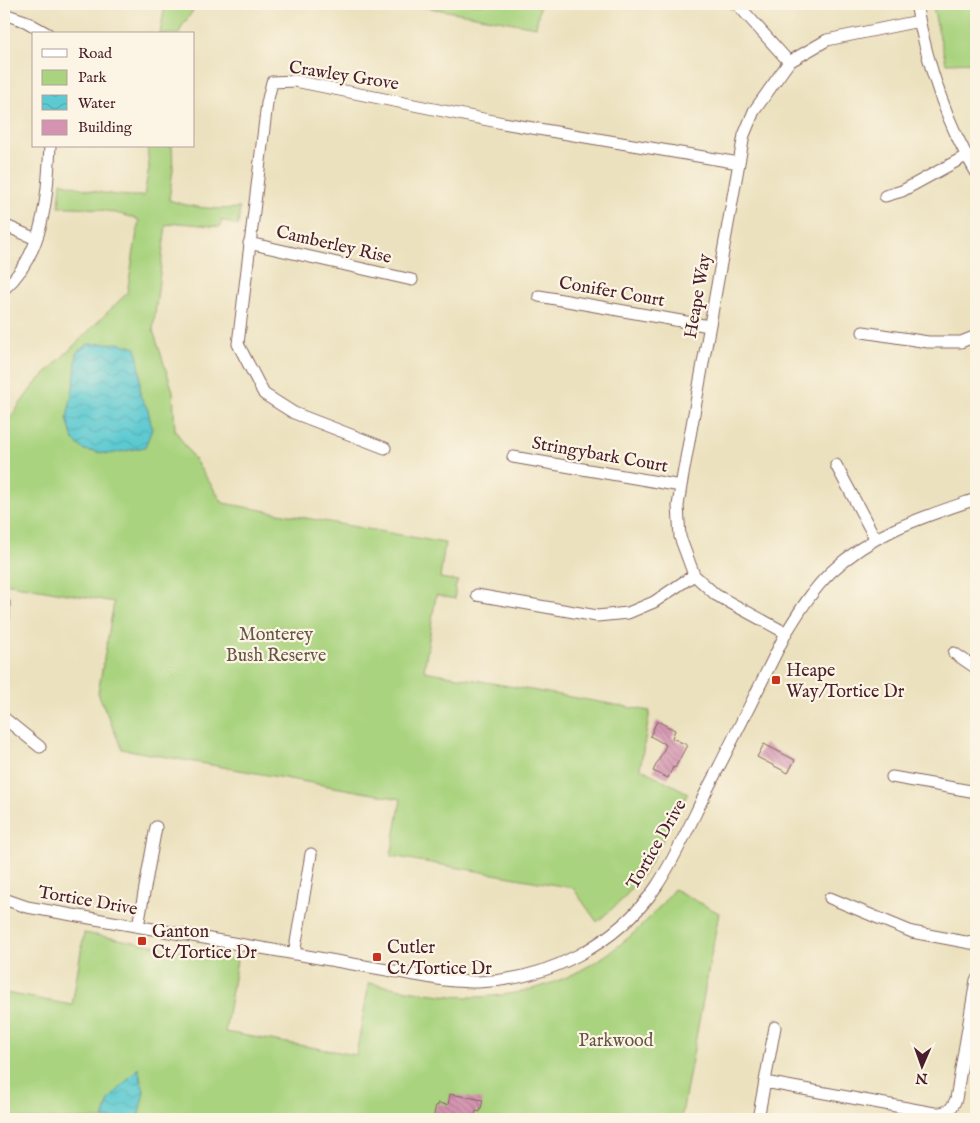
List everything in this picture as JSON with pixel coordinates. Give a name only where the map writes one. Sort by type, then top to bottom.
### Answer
[{"type":"street","points":[[735,4],[739,6],[789,62]]},
{"type":"street","points":[[916,4],[942,103],[953,130],[976,172]]},
{"type":"street","points":[[4,14],[25,21],[44,32]]},
{"type":"street","name":"Heape Way","points":[[786,633],[716,595],[694,574],[680,538],[678,506],[681,486],[744,135],[754,111],[789,62],[827,40],[919,21]]},
{"type":"street","name":"Crawley Grove","points":[[385,448],[294,413],[264,394],[238,344],[267,103],[272,82],[295,81],[503,123],[739,163]]},
{"type":"street","points":[[4,289],[26,263],[36,239],[47,198],[50,148]]},
{"type":"street","points":[[885,196],[902,191],[966,156]]},
{"type":"street","points":[[4,225],[36,239]]},
{"type":"street","name":"Camberley Rise","points":[[249,243],[412,280]]},
{"type":"street","name":"Conifer Court","points":[[539,296],[709,326]]},
{"type":"street","points":[[863,332],[928,342],[961,342],[976,336]]},
{"type":"street","name":"Stringybark Court","points":[[513,457],[681,486]]},
{"type":"street","points":[[836,465],[875,538]]},
{"type":"street","name":"Tortice Drive","points":[[4,899],[27,907],[444,980],[478,982],[526,976],[570,960],[618,929],[637,910],[656,886],[682,839],[786,633],[830,573],[875,538],[912,521],[976,499]]},
{"type":"street","points":[[477,595],[597,616],[628,613],[654,602],[694,574]]},
{"type":"street","points":[[4,603],[4,618]]},
{"type":"street","points":[[954,653],[973,666],[976,666]]},
{"type":"street","points":[[4,718],[40,747]]},
{"type":"street","points":[[892,777],[976,792]]},
{"type":"street","points":[[138,926],[156,827]]},
{"type":"street","points":[[294,954],[311,854]]},
{"type":"street","points":[[830,898],[912,932],[976,944]]},
{"type":"street","points":[[765,1082],[934,1113],[950,1110],[956,1099],[976,980]]},
{"type":"street","points":[[758,1119],[775,1026]]},
{"type":"green space","points":[[165,4],[198,4],[180,32],[160,32]]},
{"type":"green space","points":[[408,4],[540,4],[536,27]]},
{"type":"green space","points":[[953,4],[976,4],[976,62],[946,63],[933,8]]},
{"type":"green space","name":"Monterey Bush Reserve","points":[[147,148],[172,148],[173,169],[169,200],[204,208],[240,208],[238,226],[222,220],[220,227],[181,223],[166,225],[153,330],[173,391],[175,430],[223,503],[445,543],[440,578],[458,581],[455,588],[455,599],[436,595],[424,671],[650,711],[640,768],[688,793],[646,870],[623,899],[597,922],[573,888],[391,856],[401,799],[122,749],[98,693],[114,602],[4,583],[4,489],[8,464],[4,463],[4,426],[34,385],[127,293],[139,220],[100,210],[59,207],[61,182],[102,193],[144,196],[149,167]]},
{"type":"green space","name":"Parkwood","points":[[674,889],[719,913],[681,1119],[4,1119],[4,1003],[6,993],[72,1005],[84,933],[237,960],[225,1032],[356,1055],[369,983],[461,997],[505,994],[534,989],[587,967],[611,952],[654,913]]},
{"type":"water","points":[[119,343],[136,348],[140,370],[140,395],[148,410],[152,429],[145,447],[109,454],[84,450],[73,440],[67,418],[74,383],[77,352],[88,344]]},
{"type":"water","points":[[138,1068],[144,1091],[138,1119],[103,1119],[109,1100]]},
{"type":"building","points":[[657,721],[675,730],[672,738],[687,745],[668,778],[653,771],[666,745],[650,736]]},
{"type":"building","points":[[764,744],[795,760],[788,773],[757,757]]},
{"type":"building","points":[[450,1094],[483,1100],[480,1112],[476,1111],[474,1119],[433,1119],[436,1105],[438,1106],[438,1103],[448,1105]]},
{"type":"place","name":"Heape Way/Tortice Dr","points":[[776,680]]},
{"type":"place","name":"Ganton Ct/Tortice Dr","points":[[142,941]]},
{"type":"place","name":"Cutler Ct/Tortice Dr","points":[[377,957]]}]
